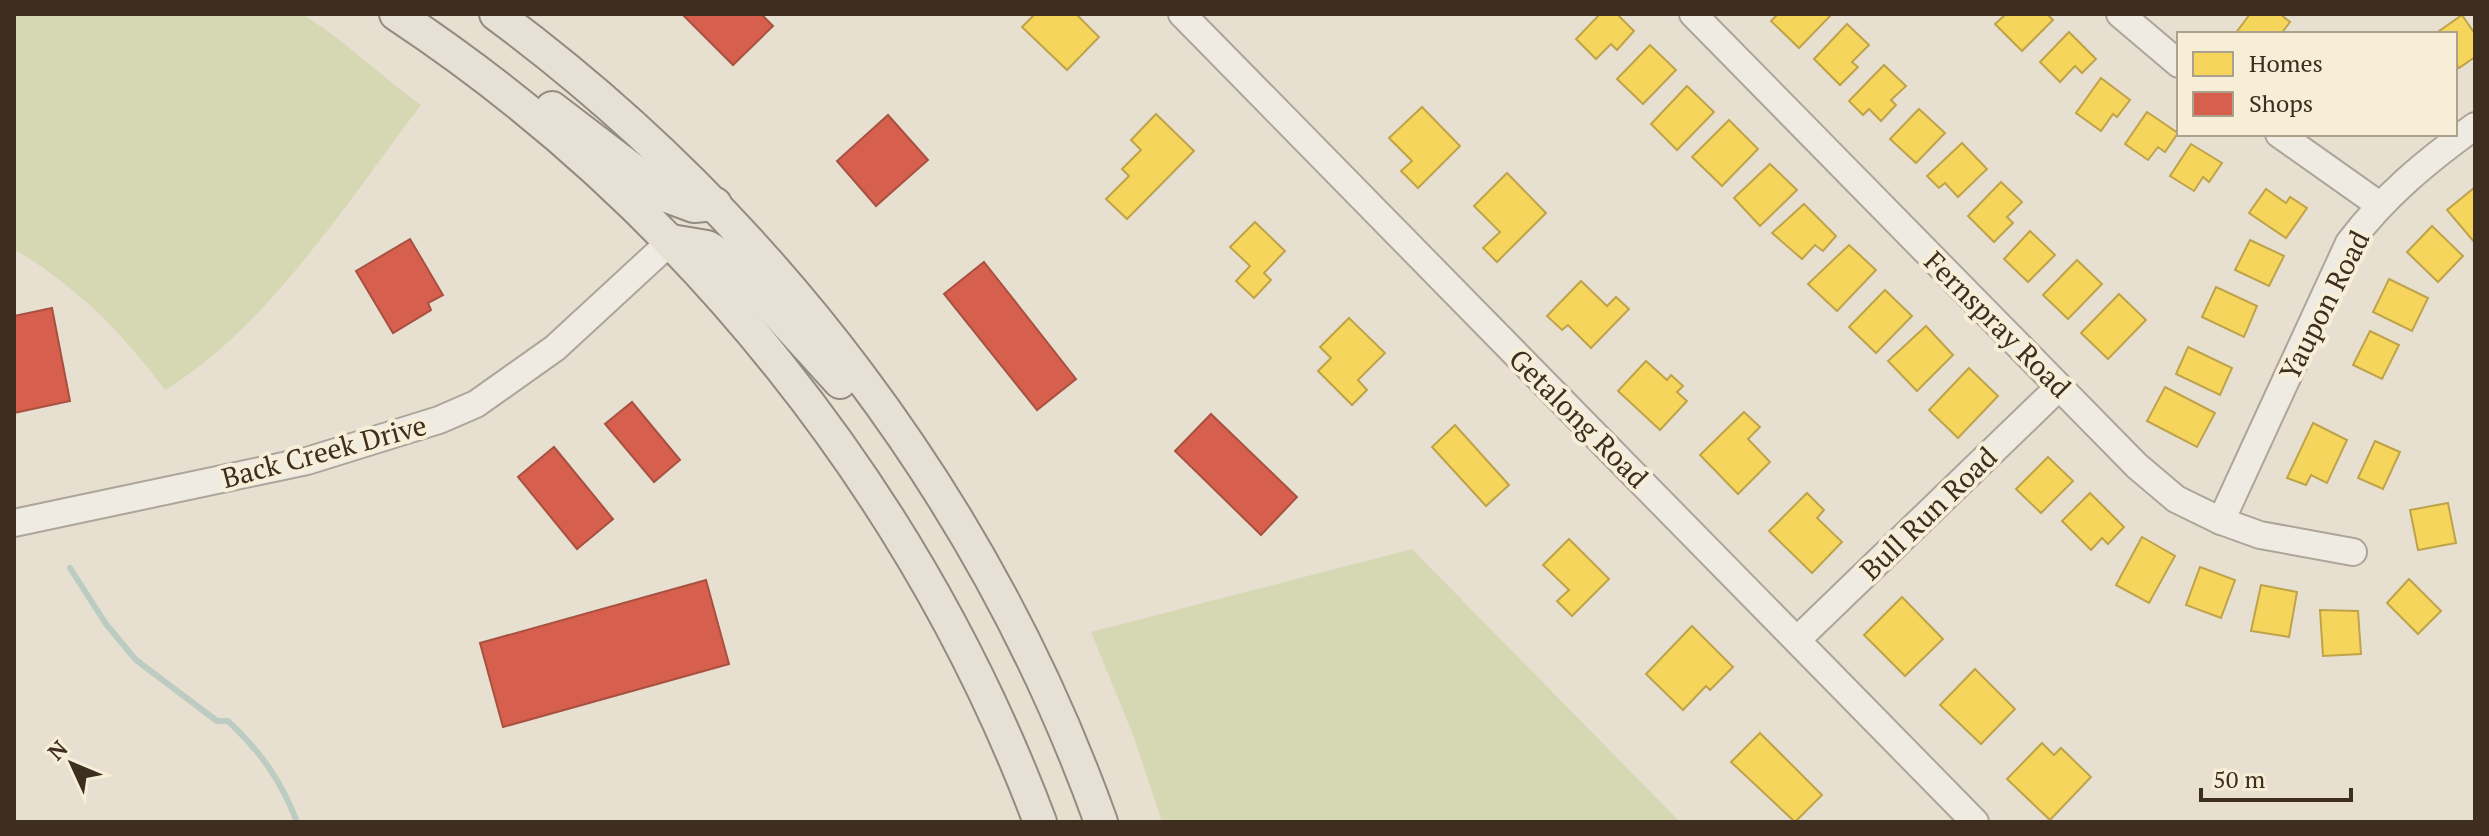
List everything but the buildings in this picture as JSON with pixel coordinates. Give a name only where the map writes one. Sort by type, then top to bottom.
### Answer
[{"type":"main road","points":[[496,14],[604,99],[715,204],[765,258],[861,377],[933,480],[968,540],[1038,672],[1101,822]]},
{"type":"main road","points":[[399,16],[497,67],[667,196],[694,206],[715,204]]},
{"type":"main road","points":[[399,16],[562,141],[671,241],[765,349],[829,432],[894,529],[953,633],[1040,822]]},
{"type":"main road","points":[[671,241],[707,247],[729,260],[844,387],[968,540]]},
{"type":"street","name":"Getalong Road","points":[[1182,14],[1975,822]]},
{"type":"street","name":"Fernspray Road","points":[[1693,14],[2137,466],[2176,499],[2221,521],[2260,535],[2353,552]]},
{"type":"street","points":[[2120,14],[2139,34],[2177,62]]},
{"type":"street","name":"Yaupon Road","points":[[2221,521],[2349,243],[2378,204],[2421,165],[2475,126]]},
{"type":"street","points":[[2282,136],[2378,204]]},
{"type":"street","name":"Back Creek Drive","points":[[14,523],[307,461],[439,420],[476,404],[555,348],[671,241]]},
{"type":"street","name":"Bull Run Road","points":[[1797,640],[2059,387]]},
{"type":"green space","points":[[14,14],[302,14],[421,105],[272,298],[202,364],[165,390],[97,312],[58,278],[14,249]]},
{"type":"green space","points":[[1412,549],[1680,822],[1162,822],[1133,735],[1091,632]]},
{"type":"waterway","points":[[70,568],[106,624],[136,660],[217,721],[228,721],[250,744],[277,779],[297,822]]}]
